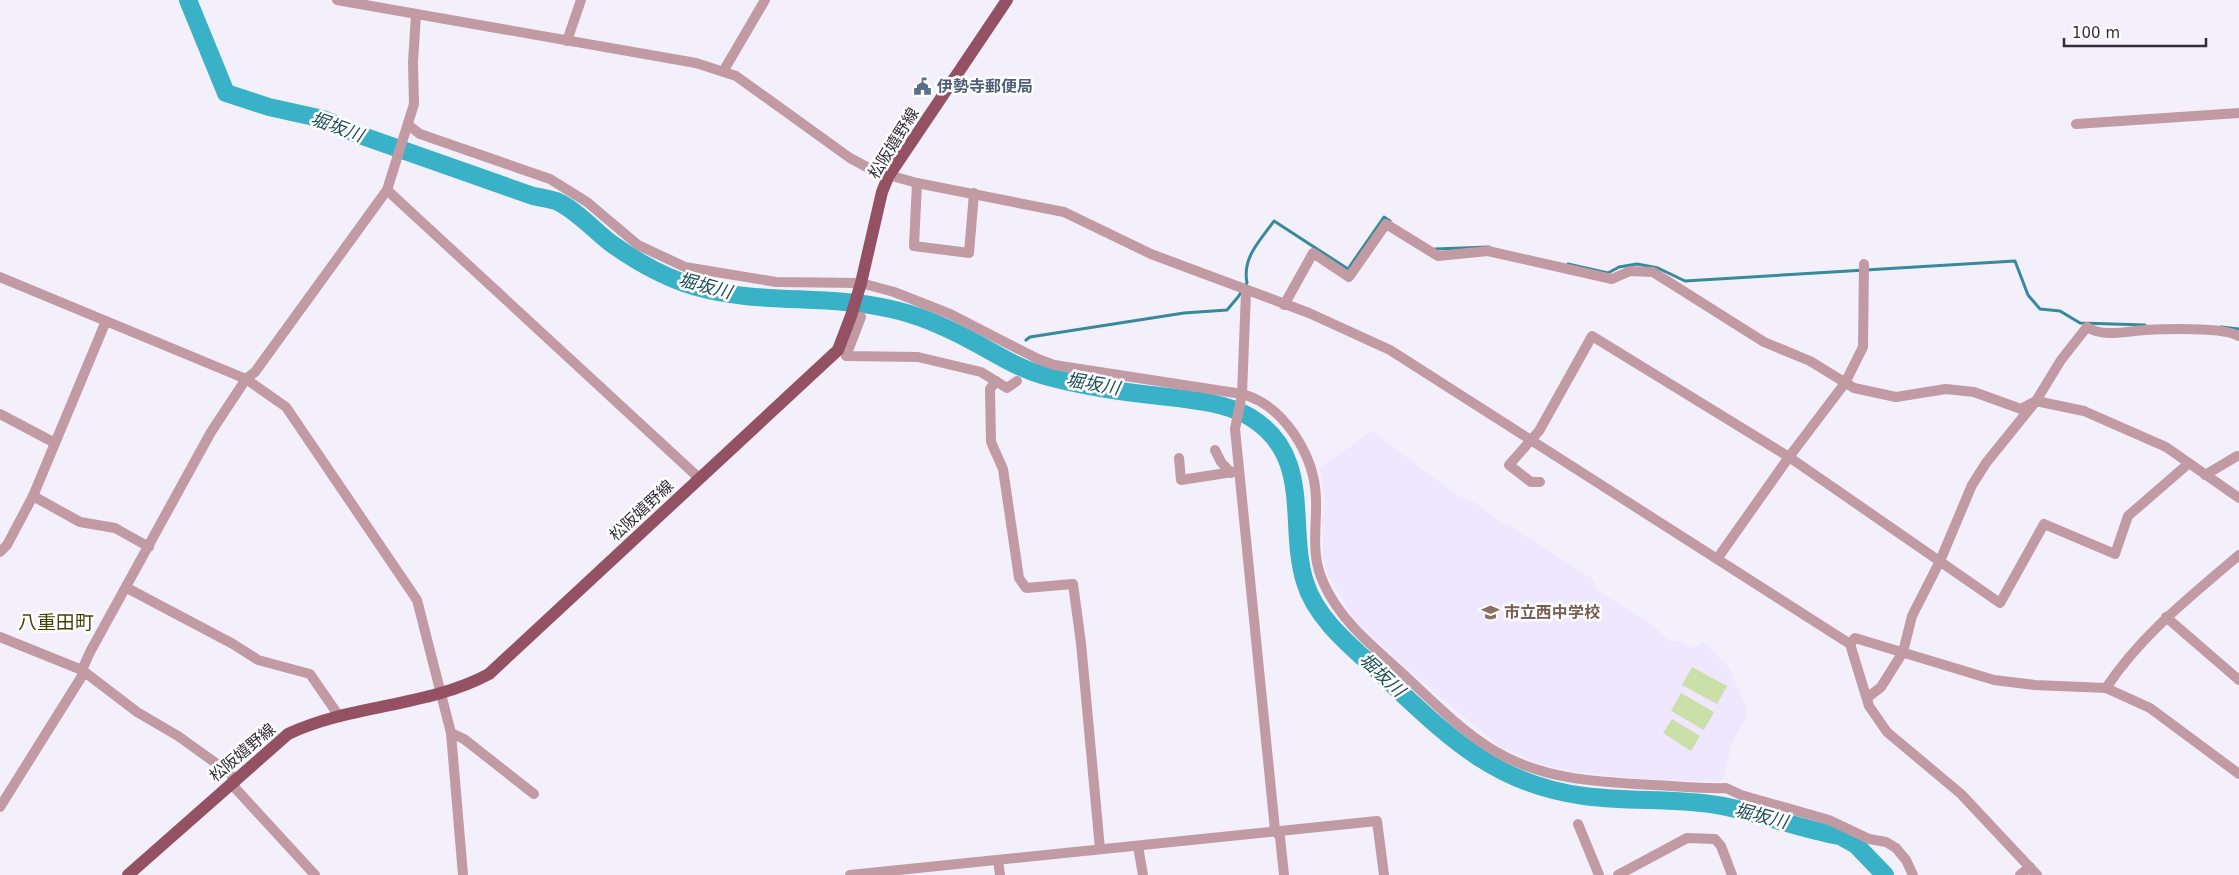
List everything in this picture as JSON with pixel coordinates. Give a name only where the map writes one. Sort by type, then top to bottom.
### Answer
[{"type":"main road","name":"松阪嬉野線","points":[[128,875],[232,781],[288,734],[314,722],[441,692],[472,683],[490,674],[838,350],[851,316],[882,192],[888,176],[1007,0]]},
{"type":"street","points":[[337,0],[696,63],[724,70],[754,88],[850,158],[888,176],[1064,212],[1151,254],[1243,290],[1309,313],[1390,350],[1850,644],[1869,706],[1887,732],[1961,794],[2033,871],[2020,875]]},
{"type":"street","points":[[567,41],[581,0]]},
{"type":"street","points":[[724,70],[765,0]]},
{"type":"street","points":[[0,807],[82,676],[82,670],[212,432],[246,379],[255,372],[387,190],[414,104],[413,62],[416,15]]},
{"type":"street","points":[[2076,124],[2239,113]]},
{"type":"street","points":[[407,128],[550,179],[587,202],[638,245],[685,267],[776,282],[860,284],[925,303],[975,326],[1038,360],[1054,365],[1259,400],[1278,414],[1294,435],[1307,461],[1316,498],[1314,536],[1317,567],[1326,588],[1337,606],[1370,644],[1468,733],[1504,757],[1544,773],[1615,782],[1726,788],[1741,795],[1829,820],[1869,839],[1886,842],[1896,848],[1913,875]]},
{"type":"street","points":[[917,183],[914,246],[969,253],[974,193]]},
{"type":"street","points":[[387,190],[699,478]]},
{"type":"street","points":[[1284,305],[1313,253],[1349,277],[1386,224],[1438,256],[1488,251],[1612,279],[1630,271],[1653,272],[1764,342],[1810,360],[1854,388],[1896,397],[1946,390],[1974,392],[2021,409],[2036,401],[2084,411],[2166,447],[2239,498]]},
{"type":"street","points":[[1717,559],[1789,457],[1845,383],[1863,347],[1864,264]]},
{"type":"street","points":[[0,277],[246,379],[286,407],[417,600],[451,733],[463,875]]},
{"type":"street","points":[[1243,290],[1242,396],[1238,423],[1235,429],[1235,472],[1262,677],[1275,830],[1280,838],[1284,875]]},
{"type":"street","points":[[851,316],[861,316],[846,356],[918,357],[981,372],[1007,388],[1017,381]]},
{"type":"street","points":[[2,547],[33,496],[106,321]]},
{"type":"street","points":[[1867,698],[1881,687],[1903,652],[1912,616],[1940,561],[1972,485],[1986,463],[2036,401],[2060,360],[2088,327],[2118,333],[2145,330],[2226,331],[2239,336]]},
{"type":"street","points":[[1540,482],[1531,482],[1509,465],[1539,431],[1592,336],[1789,457],[2000,603],[2044,524],[2115,554],[2128,516],[2188,464]]},
{"type":"street","points":[[996,381],[990,389],[991,442],[1002,469],[1019,578],[1026,588],[1073,584],[1081,643],[1100,849]]},
{"type":"street","points":[[0,414],[55,443]]},
{"type":"street","points":[[1215,450],[1220,462],[1235,472]]},
{"type":"street","points":[[2205,475],[2238,456]]},
{"type":"street","points":[[1179,458],[1181,480],[1235,472]]},
{"type":"street","points":[[33,496],[80,522],[115,528],[149,547]]},
{"type":"street","points":[[2106,688],[2124,660],[2166,618],[2239,555]]},
{"type":"street","points":[[127,588],[233,644],[258,660],[310,674],[339,716]]},
{"type":"street","points":[[2166,618],[2239,680]]},
{"type":"street","points":[[0,637],[82,670],[137,712],[178,736],[230,774],[236,788],[315,875]]},
{"type":"street","points":[[1850,644],[1855,638],[1994,680],[2035,685],[2106,688],[2150,708],[2239,774]]},
{"type":"street","points":[[451,733],[464,739],[534,794]]},
{"type":"street","points":[[850,875],[1377,821],[1384,875]]},
{"type":"street","points":[[1578,824],[1598,875]]},
{"type":"street","points":[[1618,875],[1687,838],[1715,839],[1721,846],[1732,875]]},
{"type":"street","points":[[1138,846],[1143,875]]},
{"type":"street","points":[[998,860],[1000,875]]},
{"type":"shaded area","name":"市立西中学校","points":[[1372,431],[1458,496],[1476,503],[1504,525],[1507,524],[1594,580],[1597,590],[1651,624],[1671,642],[1681,641],[1694,649],[1703,641],[1729,667],[1747,710],[1747,717],[1731,746],[1724,778],[1719,782],[1643,779],[1575,772],[1536,763],[1500,747],[1401,664],[1353,618],[1328,576],[1323,559],[1322,518],[1325,501],[1320,468]]},
{"type":"green space","points":[[1692,667],[1727,686],[1717,704],[1682,685]]},
{"type":"green space","points":[[1681,693],[1714,712],[1704,730],[1671,711]]},
{"type":"green space","points":[[1672,719],[1700,736],[1691,751],[1663,733]]},
{"type":"waterway","name":"堀坂川","points":[[188,0],[226,93],[269,107],[323,119],[357,134],[533,196],[556,201],[563,204],[622,251],[652,269],[674,279],[696,287],[744,296],[867,304],[891,309],[942,326],[1015,364],[1042,375],[1096,387],[1215,404],[1228,407],[1250,417],[1270,433],[1283,451],[1291,471],[1295,492],[1300,560],[1305,582],[1317,608],[1336,632],[1358,653],[1425,715],[1471,752],[1495,767],[1522,780],[1551,790],[1601,798],[1684,801],[1717,805],[1840,836],[1856,845],[1885,875]]},
{"type":"waterway","points":[[1026,340],[1030,337],[1184,313],[1227,310],[1247,283],[1247,265],[1253,250],[1274,221],[1348,269],[1384,217],[1390,221]]},
{"type":"waterway","points":[[1435,249],[1489,247]]},
{"type":"waterway","points":[[1568,264],[1608,273],[1619,267],[1637,264],[1658,268],[1685,281],[2015,261],[2028,295],[2040,309],[2060,311],[2080,323],[2145,325]]},
{"type":"waterway","points":[[2221,327],[2239,329]]},
{"type":"place","name":"伊勢寺郵便局","points":[[923,86]]},
{"type":"place","name":"市立西中学校","points":[[1490,612]]},
{"type":"district","name":"八重田町","points":[[56,622]]}]
